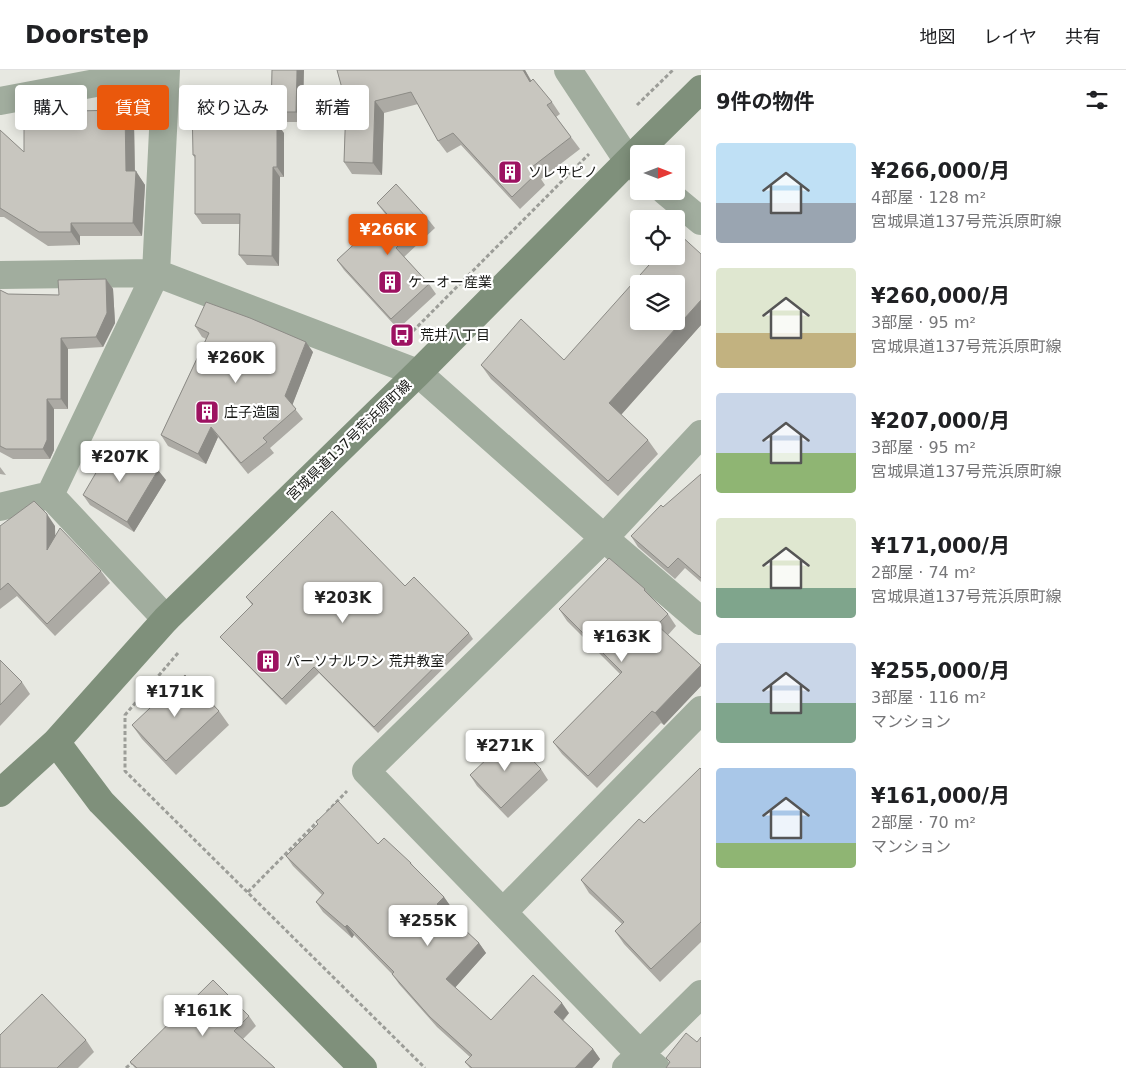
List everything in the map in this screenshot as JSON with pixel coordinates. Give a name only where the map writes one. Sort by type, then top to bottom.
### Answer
[{"type":"main road","name":"宮城県道137号荒浜原町線","points":[[651,145],[701,89]]},
{"type":"main road","name":"宮城県道137号荒浜原町線","points":[[0,793],[56,742],[166,619],[630,168]]},
{"type":"main road","points":[[56,742],[100,802],[363,1068]]},
{"type":"street","points":[[0,101],[166,70],[156,273],[50,495]]},
{"type":"street","points":[[568,70],[630,161]]},
{"type":"street","points":[[676,200],[701,220]]},
{"type":"street","points":[[0,275],[156,273],[418,372],[604,538],[701,621]]},
{"type":"street","points":[[701,434],[604,538],[366,771],[503,912],[641,1063],[701,994]]},
{"type":"street","points":[[0,506],[50,495]]},
{"type":"street","points":[[50,495],[166,619]]},
{"type":"street","points":[[503,912],[701,710]]},
{"type":"path","points":[[636,105],[672,70]]},
{"type":"path","points":[[413,331],[591,151]]},
{"type":"path","points":[[180,651],[125,715],[125,771],[425,1068]]},
{"type":"path","points":[[248,892],[366,771]]},
{"type":"path","points":[[126,1068],[133,1062]]},
{"type":"building","points":[[272,70],[297,70],[296,112],[287,112],[287,85],[272,85]]},
{"type":"building","points":[[337,70],[523,70],[530,82],[533,79],[552,102],[547,105],[571,137],[532,167],[537,173],[512,197],[453,133],[438,141],[411,92],[375,101],[373,163],[344,162],[345,130],[369,130],[369,85],[341,85]]},
{"type":"building","points":[[87,111],[97,111],[97,130],[125,130],[126,171],[136,171],[133,223],[71,223],[71,232],[39,232],[0,208],[0,130],[24,152],[24,130],[87,130]]},
{"type":"building","points":[[193,130],[277,130],[277,167],[273,167],[272,256],[239,255],[240,214],[195,214],[195,155],[193,155]]},
{"type":"building","points":[[396,184],[427,218],[396,248],[429,284],[391,319],[337,260],[387,214],[377,203]]},
{"type":"building","points":[[685,239],[701,254],[701,300],[685,318],[685,275],[640,275],[649,265],[685,265]]},
{"type":"building","points":[[106,279],[107,313],[96,337],[61,338],[61,399],[47,399],[47,440],[43,449],[6,449],[0,446],[0,290],[8,294],[59,295],[58,280]]},
{"type":"building","points":[[630,286],[630,330],[674,330],[609,403],[648,440],[608,481],[481,365],[521,319],[564,360]]},
{"type":"building","points":[[206,302],[306,342],[285,396],[296,409],[263,438],[267,442],[241,463],[211,427],[198,454],[161,435],[209,333],[195,326]]},
{"type":"building","points":[[111,447],[121,447],[158,470],[127,522],[83,495]]},
{"type":"building","points":[[701,474],[701,578],[678,558],[668,568],[631,536],[661,505],[663,507]]},
{"type":"building","points":[[34,501],[47,514],[47,550],[60,528],[101,571],[47,624],[8,583],[0,590],[0,526]]},
{"type":"building","points":[[332,511],[405,586],[414,577],[469,633],[374,727],[314,667],[282,699],[220,637],[253,604],[246,597]]},
{"type":"building","points":[[609,558],[645,589],[668,614],[657,625],[701,665],[655,713],[652,711],[588,776],[553,742],[622,672],[559,609]]},
{"type":"building","points":[[0,660],[22,682],[0,705]]},
{"type":"building","points":[[185,675],[219,711],[166,761],[132,725]]},
{"type":"building","points":[[510,737],[541,769],[501,808],[470,775]]},
{"type":"building","points":[[700,768],[701,922],[651,969],[615,931],[624,922],[581,880],[639,819],[644,823]]},
{"type":"building","points":[[338,801],[378,844],[384,838],[411,863],[444,897],[437,904],[479,943],[446,979],[491,1020],[533,975],[562,1003],[554,1012],[593,1049],[575,1068],[472,1068],[465,1062],[472,1055],[430,1017],[392,974],[394,972],[347,925],[345,927],[316,902],[324,893],[286,856],[318,824],[316,822]]},
{"type":"building","points":[[213,980],[249,1016],[234,1031],[275,1068],[137,1068],[130,1062]]},
{"type":"building","points":[[42,994],[86,1040],[57,1068],[0,1068],[0,1035]]},
{"type":"building","points":[[686,1033],[697,1042],[701,1037],[701,1068],[666,1068],[670,1062],[666,1058]]},
{"type":"place","name":"ソレサピノ","points":[[510,172]]},
{"type":"place","name":"ケーオー産業","points":[[390,282]]},
{"type":"place","name":"荒井八丁目","points":[[402,335]]},
{"type":"place","name":"庄子造園","points":[[207,412]]},
{"type":"place","name":"パーソナルワン 荒井教室","points":[[268,661]]}]
